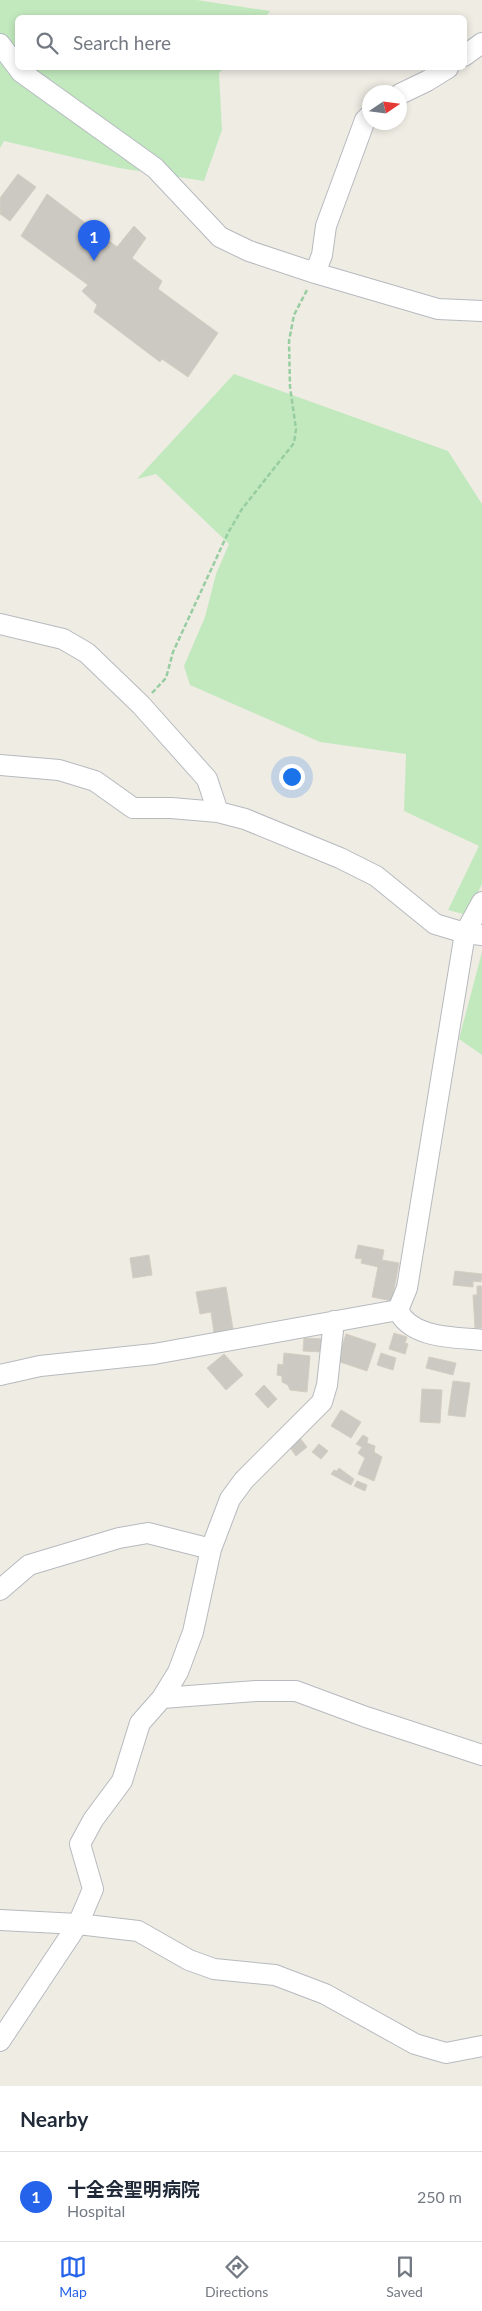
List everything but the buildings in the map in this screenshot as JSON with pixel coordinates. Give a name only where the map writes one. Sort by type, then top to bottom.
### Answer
[{"type":"street","points":[[467,54],[482,43]]},
{"type":"street","points":[[0,44],[15,64]]},
{"type":"street","points":[[20,70],[155,168],[220,237],[249,252],[438,309],[482,311]]},
{"type":"street","points":[[407,91],[445,70]]},
{"type":"street","points":[[315,273],[322,255],[326,226],[362,128]]},
{"type":"street","points":[[0,624],[63,639],[87,653],[141,705],[207,779],[218,812]]},
{"type":"street","points":[[0,765],[59,770],[95,781],[133,808],[171,808],[218,812],[245,819],[376,876],[435,924],[474,934]]},
{"type":"street","points":[[482,902],[474,934],[407,1288],[398,1310],[403,1320],[431,1334],[482,1340]]},
{"type":"street","points":[[0,1375],[40,1366],[154,1354],[398,1310]]},
{"type":"street","points":[[0,2042],[78,1924],[93,1889],[80,1844],[93,1820],[122,1781],[140,1723],[162,1698],[178,1672],[193,1632],[211,1549],[230,1499],[244,1480],[322,1402],[327,1385],[334,1321]]},
{"type":"street","points":[[0,1590],[29,1565],[119,1538],[148,1533],[211,1549]]},
{"type":"street","points":[[162,1698],[256,1691],[296,1691],[384,1724],[482,1755]]},
{"type":"street","points":[[0,1920],[78,1924],[138,1931],[189,1960],[214,1969],[275,1975],[325,1994],[423,2046],[446,2053],[482,2046]]},
{"type":"path","points":[[141,705],[166,678],[174,652],[228,533],[242,508],[294,444],[296,429],[290,387],[288,341],[294,315],[315,273]]},
{"type":"green space","points":[[0,0],[197,0],[270,11],[267,15],[15,15],[15,70],[222,70],[219,73],[222,130],[204,181],[119,168],[4,141],[0,148]]},
{"type":"green space","points":[[234,374],[448,451],[482,504],[482,884],[467,915],[448,910],[479,846],[404,811],[406,754],[320,742],[190,685],[184,666],[205,617],[216,574],[229,544],[156,474],[137,479]]},
{"type":"green space","points":[[482,952],[482,1055],[459,1039]]},
{"type":"place","name":"十全会聖明病院","points":[[94,261]]}]
